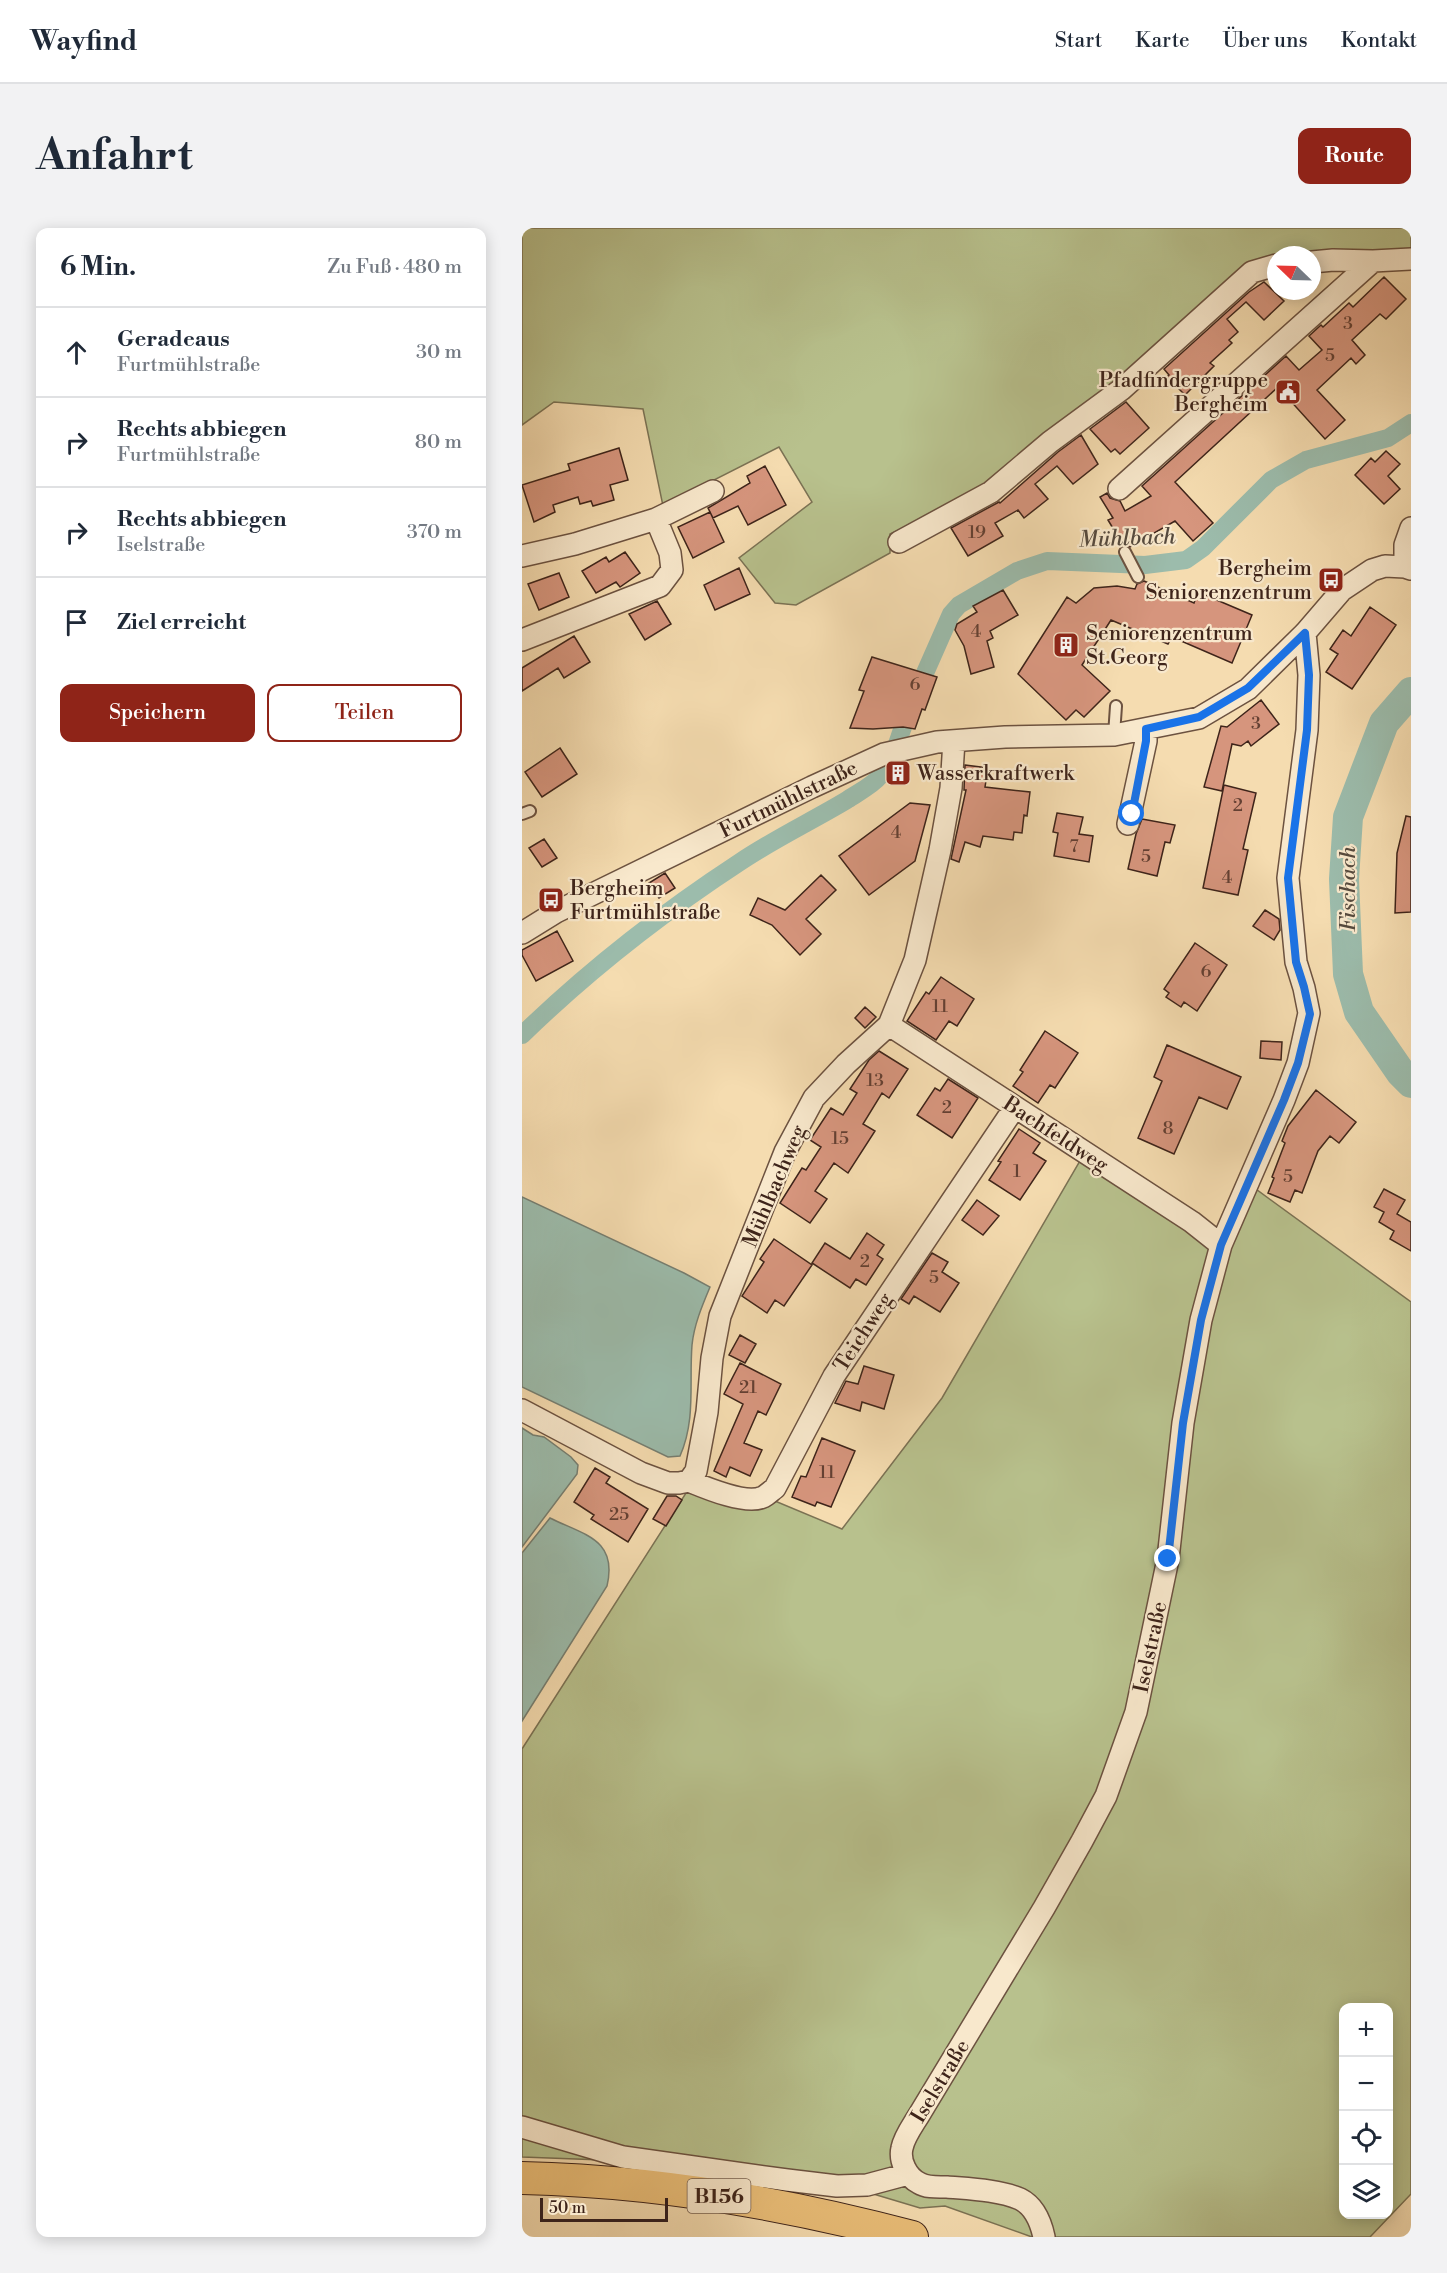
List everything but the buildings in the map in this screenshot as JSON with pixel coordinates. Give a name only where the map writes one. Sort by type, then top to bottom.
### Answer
[{"type":"main road","name":"B156","points":[[522,2178],[582,2180],[712,2195],[912,2237]]},
{"type":"street","points":[[1321,261],[1411,259]]},
{"type":"street","points":[[1119,489],[1373,261]]},
{"type":"street","points":[[899,542],[991,492],[1050,442],[1122,389],[1252,272],[1267,268]]},
{"type":"street","points":[[522,556],[575,544],[656,519],[713,491]]},
{"type":"street","points":[[522,640],[660,586],[672,570],[670,554],[656,519]]},
{"type":"street","points":[[1408,568],[1405,545],[1411,528]]},
{"type":"street","name":"Furtmühlstraße","points":[[522,932],[556,912],[884,754],[954,741],[1005,737],[1114,735],[1199,717],[1248,688],[1305,633],[1342,590],[1372,570],[1385,566],[1408,568]]},
{"type":"street","name":"Iselstraße","points":[[908,2174],[902,2161],[902,2148],[945,2070],[1082,1841],[1106,1796],[1136,1712],[1168,1559],[1183,1423],[1194,1352],[1221,1245],[1284,1100],[1298,1063],[1310,1014],[1296,962],[1288,878],[1307,730],[1309,675],[1305,633]]},
{"type":"street","points":[[1128,824],[1146,741],[1146,729]]},
{"type":"street","name":"Mühlbachweg","points":[[689,1481],[696,1471],[707,1412],[712,1358],[720,1316],[785,1152],[814,1098],[846,1064],[889,1025],[915,960],[951,788],[954,741]]},
{"type":"street","name":"Bachfeldweg","points":[[889,1025],[1192,1222],[1221,1245]]},
{"type":"street","name":"Teichweg","points":[[689,1481],[717,1492],[749,1498],[762,1498],[775,1488],[834,1376],[1015,1107]]},
{"type":"street","points":[[522,1410],[641,1473],[668,1483],[679,1484],[689,1481]]},
{"type":"street","points":[[522,2127],[623,2157],[787,2180],[837,2186],[867,2184],[908,2174],[919,2183],[933,2187],[989,2192],[1022,2200],[1037,2217],[1044,2237]]},
{"type":"lane","points":[[1125,552],[1138,577]]},
{"type":"lane","points":[[1114,735],[1116,706]]},
{"type":"green space","points":[[522,228],[1411,228],[1411,253],[1321,254],[1321,246],[1267,246],[1267,263],[1127,381],[989,490],[890,534],[890,553],[796,605],[775,603],[739,558],[812,502],[779,447],[663,506],[643,409],[554,402],[522,425]]},
{"type":"green space","points":[[1081,1159],[1226,1256],[1253,1187],[1411,1302],[1411,2194],[1393,2213],[1393,2003],[1339,2003],[1339,2219],[1387,2219],[1370,2237],[1032,2237],[945,2206],[920,2208],[830,2181],[683,2163],[522,2157],[522,1749],[686,1493],[775,1501],[842,1529],[942,1398]]},
{"type":"shaded area","points":[[522,1197],[710,1287],[693,1338],[690,1415],[680,1456],[668,1457],[522,1387]]},
{"type":"shaded area","points":[[522,1428],[533,1435],[544,1437],[578,1465],[577,1474],[522,1547]]},
{"type":"shaded area","points":[[550,1518],[586,1535],[603,1548],[608,1558],[607,1586],[522,1721],[522,1553]]},
{"type":"waterway","name":"Mühlbach","points":[[925,673],[951,614],[959,605],[1017,571],[1047,561],[1145,565],[1186,560],[1203,548],[1271,480],[1306,460],[1388,438],[1411,423]]},
{"type":"waterway","name":"Fischach","points":[[1411,692],[1384,723],[1348,817],[1344,879],[1348,974],[1359,1012],[1401,1073],[1411,1083]]},
{"type":"waterway","name":"Mühlbach","points":[[522,1035],[600,965],[682,901],[753,854],[873,783],[888,765],[903,727]]},
{"type":"place","name":"Pfadfindergruppe Bergheim","points":[[1288,392]]},
{"type":"place","name":"Bergheim Seniorenzentrum","points":[[1331,580]]},
{"type":"place","name":"Seniorenzentrum St.Georg","points":[[1066,645]]},
{"type":"place","name":"Wasserkraftwerk","points":[[898,773]]},
{"type":"place","name":"Bergheim Furtmühlstraße","points":[[551,900]]},
{"type":"route","points":[[1132,814],[1146,741],[1146,729],[1199,717],[1248,688],[1305,633],[1309,675],[1307,730],[1288,878],[1291,933],[1310,1014],[1298,1063],[1284,1100],[1221,1245],[1201,1320],[1183,1423],[1168,1559]]}]
